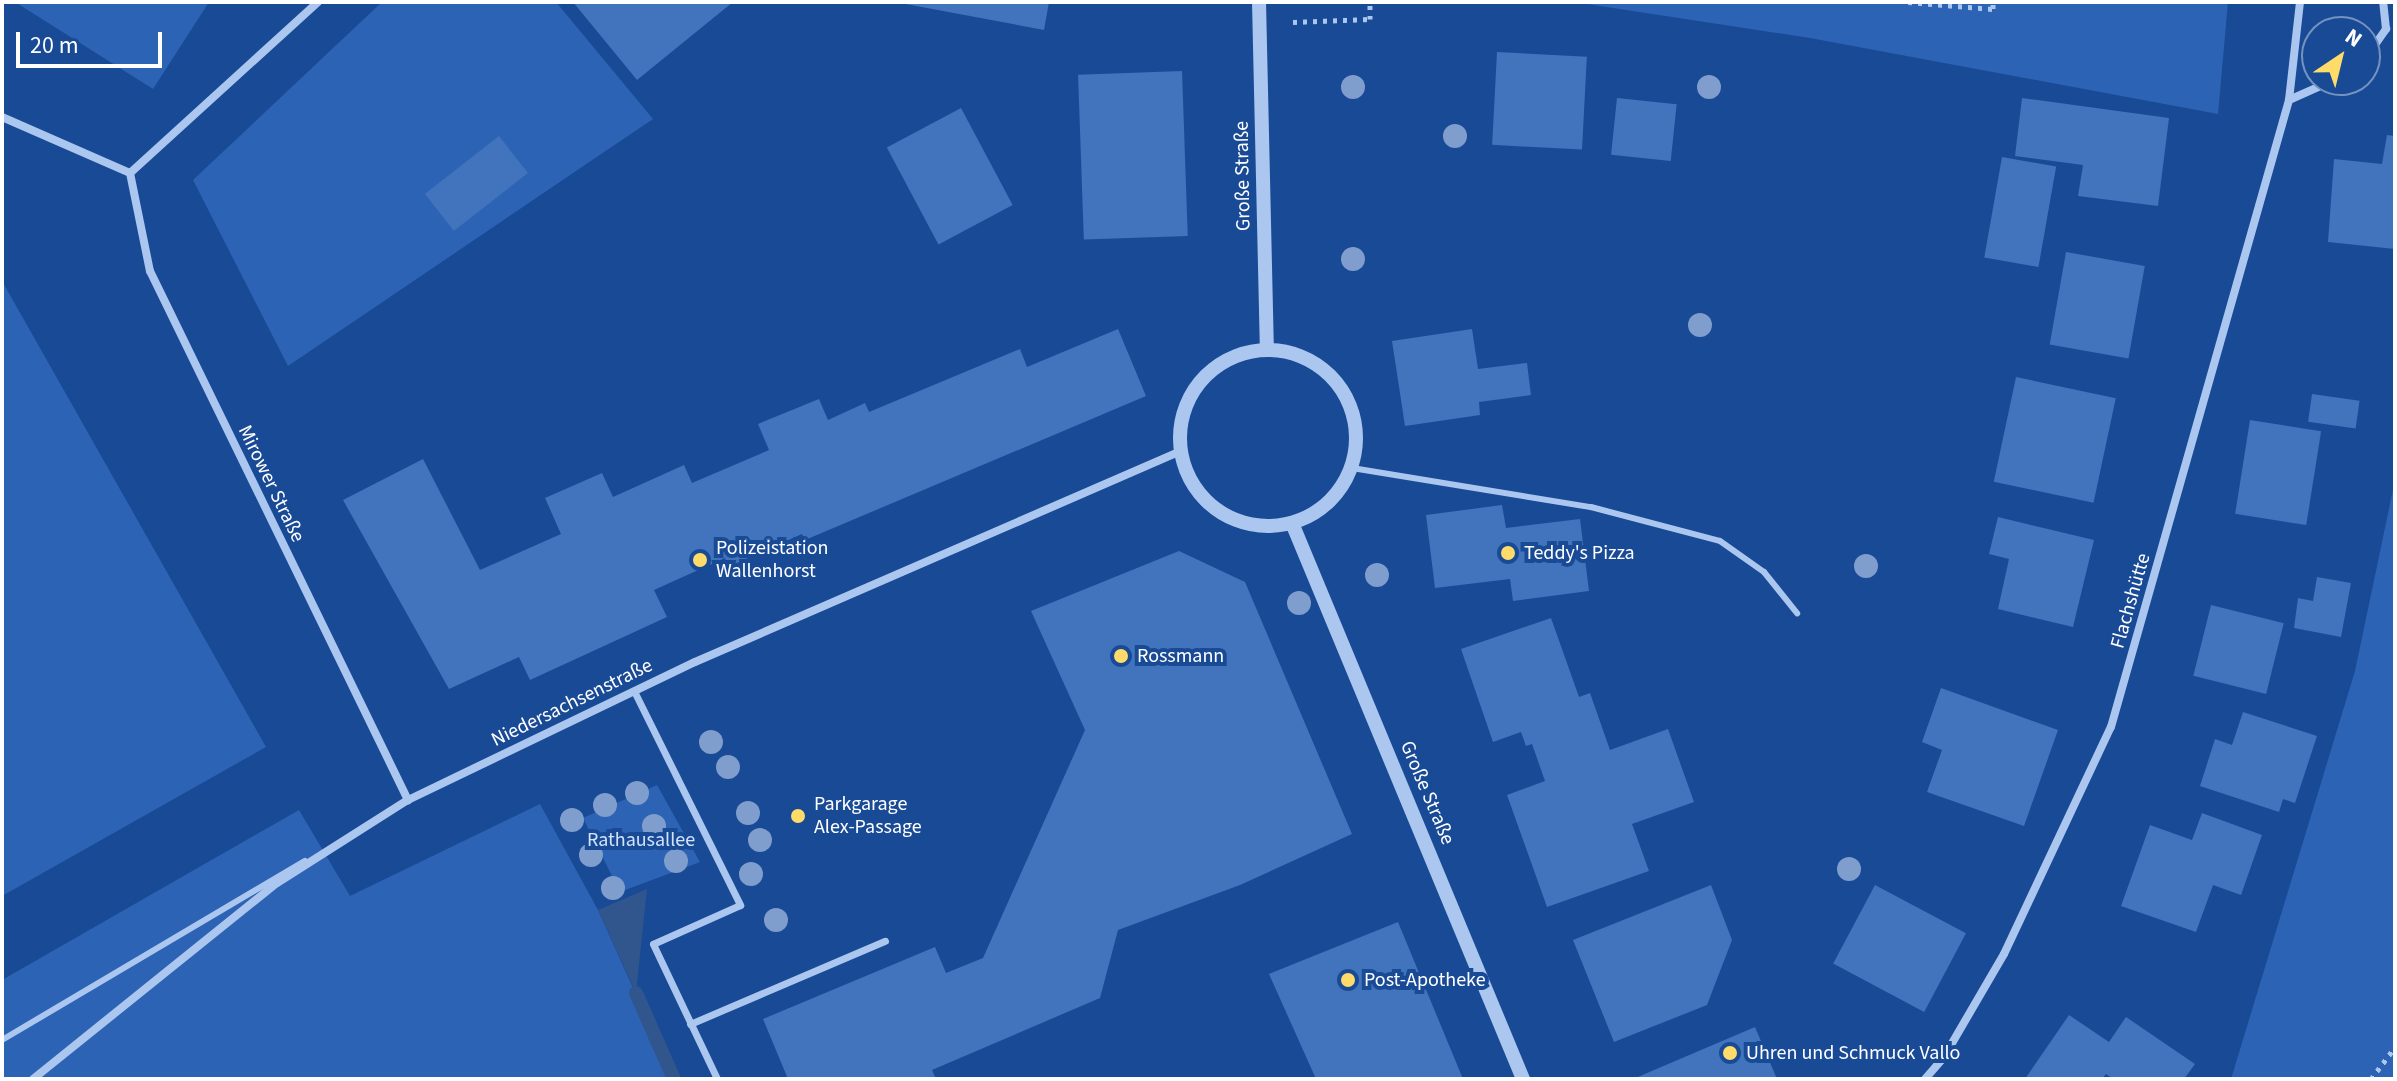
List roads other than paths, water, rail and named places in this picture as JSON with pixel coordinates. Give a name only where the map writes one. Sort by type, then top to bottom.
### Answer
[{"type":"street","points":[[2,117],[130,173],[318,2]]},
{"type":"street","name":"Große Straße","points":[[1259,2],[1267,350]]},
{"type":"street","name":"Flachshütte","points":[[1925,1079],[1944,1057],[2004,954],[2111,727],[2289,100],[2300,2]]},
{"type":"street","points":[[2381,36],[2386,29],[2383,2]]},
{"type":"street","points":[[2289,100],[2301,95]]},
{"type":"street","name":"Mirower Straße","points":[[130,173],[150,271],[408,800]]},
{"type":"street","points":[[1267,350],[1295,354],[1320,366],[1340,387],[1353,412],[1357,440],[1352,468],[1338,492],[1318,511],[1292,523],[1263,527],[1234,520],[1208,504],[1190,479],[1181,451],[1181,421],[1202,382],[1238,355],[1267,350]]},
{"type":"street","name":"Niedersachsenstraße","points":[[33,1079],[277,883],[408,800],[634,691],[1181,451]]},
{"type":"street","name":"Große Straße","points":[[1292,523],[1523,1079]]},
{"type":"street","points":[[634,691],[740,905],[653,944],[717,1079]]},
{"type":"street","points":[[690,1024],[885,941]]},
{"type":"lane","points":[[1352,468],[1591,507],[1720,541],[1764,572],[1797,613]]},
{"type":"lane","points":[[2,1040],[408,800]]},
{"type":"waterway","points":[[636,993],[674,1079]]},
{"type":"place","name":"Teddy's Pizza","points":[[1508,553]]},
{"type":"place","name":"Polizeistation Wallenhorst","points":[[700,560]]},
{"type":"place","name":"Rossmann","points":[[1121,656]]},
{"type":"place","name":"Parkgarage Alex-Passage","points":[[798,816]]},
{"type":"place","name":"Post-Apotheke","points":[[1348,980]]},
{"type":"place","name":"Uhren und Schmuck Vallo","points":[[1730,1053]]},
{"type":"park label","name":"Rathausallee","points":[[641,840]]}]
